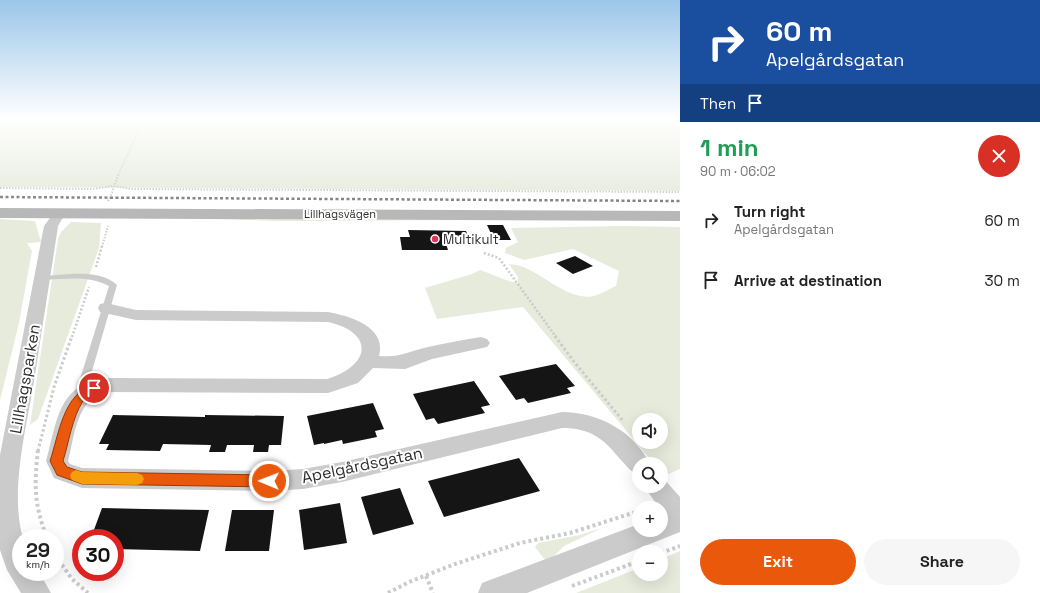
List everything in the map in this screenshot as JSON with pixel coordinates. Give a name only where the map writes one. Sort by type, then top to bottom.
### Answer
[{"type":"street","name":"Lillhagsvägen","points":[[0,213],[59,214],[111,209],[254,214],[680,216]]},
{"type":"street","name":"Lillhagsparken","points":[[12,546],[6,515],[14,441],[44,278],[51,226],[59,214]]},
{"type":"street","points":[[80,396],[94,388],[107,385],[328,386],[350,378],[363,368],[371,357],[371,344],[367,336],[356,326],[339,319],[328,317],[136,315],[106,308]]},
{"type":"street","points":[[368,361],[385,363],[405,362],[428,353],[481,343]]},
{"type":"street","name":"Apelgårdsgatan","points":[[80,396],[72,409],[57,461],[62,471],[82,478],[269,481],[303,479],[349,470],[562,420],[576,419],[596,425],[615,437],[632,457]]},
{"type":"street","points":[[662,493],[680,516]]},
{"type":"street","points":[[668,525],[680,520]]},
{"type":"street","points":[[492,593],[637,537]]},
{"type":"street","name":"Lillhagsparken","points":[[29,581],[37,593]]},
{"type":"lane","points":[[44,278],[93,276],[113,285],[80,396]]},
{"type":"path","points":[[44,529],[38,514],[34,482],[38,448],[54,387],[93,276],[110,221],[113,186],[132,146]]},
{"type":"path","points":[[0,188],[92,188],[113,186],[131,189],[680,192]]},
{"type":"path","points":[[484,253],[499,258],[575,363],[629,428]]},
{"type":"path","points":[[388,593],[409,582],[455,564],[520,543],[570,533],[632,513]]},
{"type":"path","points":[[668,550],[680,546]]},
{"type":"path","points":[[564,589],[632,564]]},
{"type":"path","points":[[64,568],[72,579],[88,593]]},
{"type":"path","points":[[426,576],[433,593]]},
{"type":"shaded area","points":[[0,146],[680,146],[680,191],[0,187]]},
{"type":"shaded area","points":[[192,218],[463,220],[278,221]]},
{"type":"shaded area","points":[[0,219],[35,221],[41,242],[27,243],[32,251],[19,323],[0,400]]},
{"type":"shaded area","points":[[71,222],[101,223],[99,248],[38,419],[30,425],[58,239],[61,232]]},
{"type":"shaded area","points":[[623,226],[680,227],[680,469],[668,474],[668,457],[648,457],[641,449],[668,449],[668,413],[632,413],[632,438],[523,307],[437,319],[425,288],[472,274],[480,270],[508,281],[518,283],[518,277],[509,264],[530,270],[572,294],[594,296],[616,286],[619,271],[573,249],[524,260],[505,253],[506,248],[518,242],[511,228]]},
{"type":"shaded area","points":[[602,528],[564,546],[553,557],[545,560],[535,547],[538,543],[580,535]]},
{"type":"shaded area","points":[[680,551],[680,593],[576,593],[632,571],[632,581],[668,581],[668,556]]},
{"type":"building","points":[[487,225],[503,225],[511,240],[494,240]]},
{"type":"building","name":"Multikult","points":[[408,230],[466,231],[471,244],[446,244],[448,250],[402,250],[400,237],[410,237]]},
{"type":"building","points":[[575,256],[593,266],[573,274],[556,263]]},
{"type":"building","points":[[556,364],[575,386],[567,388],[571,393],[528,403],[524,398],[516,400],[499,376]]},
{"type":"building","points":[[474,381],[490,405],[481,407],[485,413],[438,424],[434,418],[426,420],[413,394]]},
{"type":"building","points":[[373,403],[384,429],[375,431],[377,437],[343,444],[342,440],[314,445],[307,416]]},
{"type":"building","points":[[113,415],[205,417],[205,415],[284,416],[281,445],[269,445],[268,452],[253,452],[254,445],[227,445],[225,452],[209,452],[211,445],[163,444],[160,451],[106,450],[109,444],[99,444]]},
{"type":"building","points":[[519,458],[540,491],[444,517],[428,481]]},
{"type":"building","points":[[400,488],[414,524],[373,535],[361,497]]},
{"type":"building","points":[[340,503],[347,543],[304,550],[299,510]]},
{"type":"building","points":[[102,508],[209,510],[200,551],[124,549],[124,529],[94,529]]},
{"type":"building","points":[[232,510],[274,510],[269,551],[225,551]]},
{"type":"railway","points":[[0,197],[680,201]]},
{"type":"slow traffic","points":[[76,476],[82,478],[137,479]]},
{"type":"place","name":"Multikult","points":[[435,239]]},
{"type":"route","points":[[94,388],[80,396],[72,409],[57,461],[62,471],[82,478],[269,481]]}]
